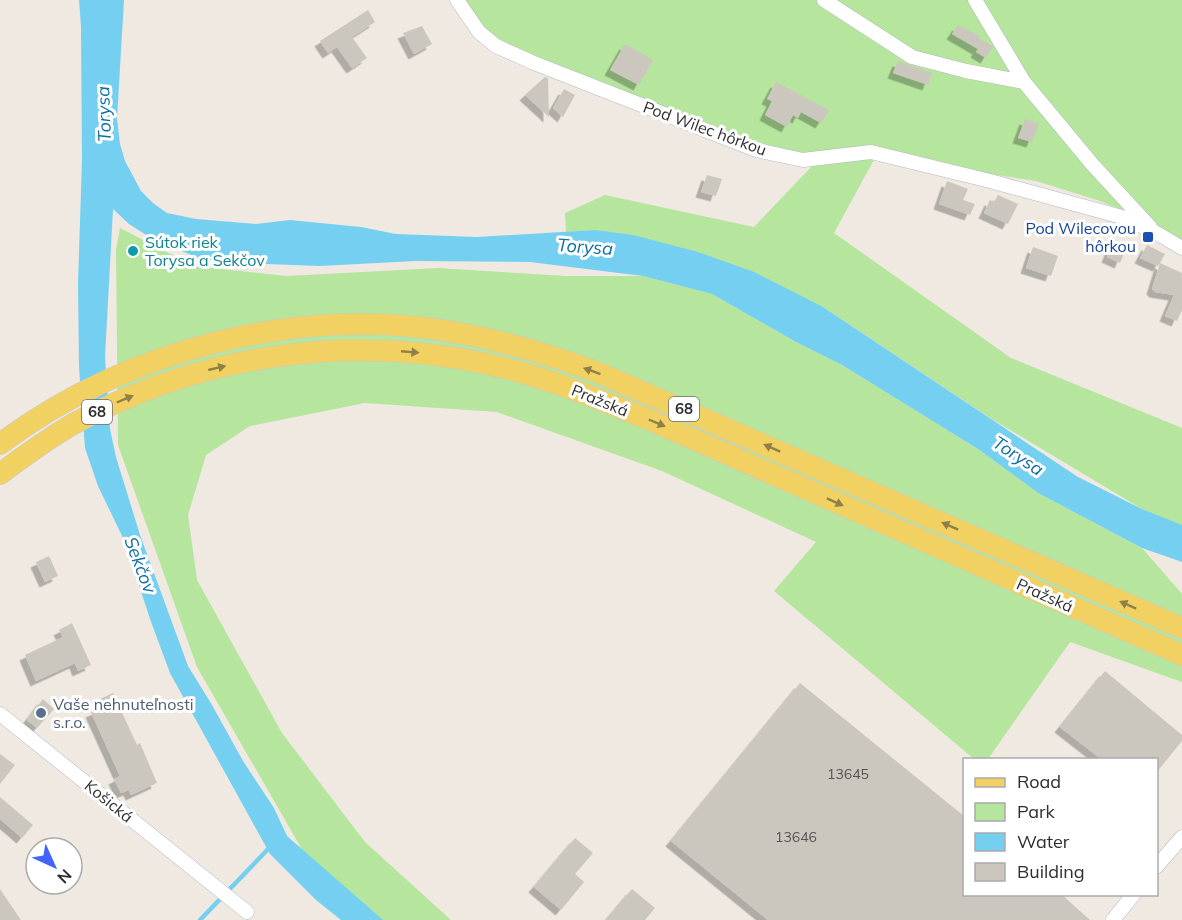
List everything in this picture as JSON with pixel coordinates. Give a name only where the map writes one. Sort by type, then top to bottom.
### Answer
[{"type":"main road","name":"Pražská","points":[[0,444],[34,420],[80,393],[158,359],[252,334],[311,327],[359,325],[452,332],[548,355],[657,397],[1182,628]]},
{"type":"main road","name":"Pražská","points":[[0,474],[37,447],[94,414],[161,384],[204,371],[256,359],[308,352],[357,350],[447,356],[493,365],[565,386],[639,416],[1182,655]]},
{"type":"street","name":"Pod Wilec hôrkou","points":[[457,0],[479,32],[496,45],[534,63],[756,150],[802,160],[871,153],[990,181],[1122,217],[1182,248]]},
{"type":"street","points":[[824,0],[912,57],[966,71],[1024,82]]},
{"type":"street","name":"Pod Wilec hôrkou","points":[[975,0],[1024,82],[1092,164],[1153,231]]},
{"type":"street","name":"Košická","points":[[0,714],[247,912]]},
{"type":"street","points":[[1158,865],[1182,837]]},
{"type":"street","points":[[1113,920],[1132,896]]},
{"type":"green space","points":[[462,0],[1182,0],[1182,255],[1161,232],[1145,219],[1097,200],[1036,181],[876,156],[834,233],[1011,358],[1182,428],[1182,526],[1142,509],[990,418],[823,307],[595,230],[566,232],[565,213],[605,195],[754,227],[813,165],[536,58],[483,31]]},
{"type":"green space","points":[[120,228],[194,266],[287,276],[438,268],[566,276],[643,276],[712,294],[796,342],[842,365],[978,449],[1038,493],[1142,548],[1182,594],[1182,682],[1070,642],[989,758],[973,758],[774,591],[816,542],[662,471],[497,412],[365,403],[250,426],[206,455],[188,515],[197,580],[282,733],[365,842],[451,920],[382,920],[304,853],[197,667],[118,445],[116,250]]},
{"type":"water","points":[[79,0],[124,0],[117,119],[120,144],[125,161],[141,191],[167,213],[196,219],[256,224],[290,220],[361,227],[396,234],[477,237],[595,230],[633,235],[698,252],[754,272],[823,307],[1078,477],[1142,509],[1182,525],[1182,562],[1142,548],[1038,493],[978,449],[842,365],[796,342],[712,294],[643,276],[530,262],[416,261],[319,266],[219,262],[196,257],[151,238],[129,224],[113,209],[105,357],[110,429],[116,457],[140,535],[188,666],[243,761],[274,808],[287,836],[383,920],[341,920],[316,900],[270,854],[170,673],[125,542],[98,486],[85,448],[79,367],[78,284],[82,160]]},
{"type":"building","points":[[368,10],[375,22],[352,37],[367,58],[352,68],[337,47],[328,53],[320,41]]},
{"type":"building","points":[[958,25],[980,36],[979,38],[993,47],[986,58],[976,52],[978,49],[952,34]]},
{"type":"building","points":[[422,26],[432,44],[414,54],[403,33]]},
{"type":"building","points":[[625,44],[653,60],[639,85],[610,70]]},
{"type":"building","points":[[898,61],[932,73],[928,85],[893,73]]},
{"type":"building","points":[[545,77],[548,78],[549,117],[525,95]]},
{"type":"building","points":[[776,82],[829,110],[821,123],[801,112],[798,118],[793,115],[787,127],[765,115],[772,101],[767,99]]},
{"type":"building","points":[[564,89],[575,95],[563,117],[553,108]]},
{"type":"building","points":[[1025,119],[1039,124],[1032,142],[1018,138]]},
{"type":"building","points":[[707,175],[722,179],[716,196],[701,192]]},
{"type":"building","points":[[947,181],[968,189],[963,200],[975,204],[970,215],[939,204]]},
{"type":"building","points":[[998,195],[1018,204],[1008,224],[984,213],[990,200],[994,202]]},
{"type":"building","points":[[1113,243],[1126,249],[1120,263],[1107,257]]},
{"type":"building","points":[[1147,245],[1165,254],[1158,266],[1140,258]]},
{"type":"building","points":[[1033,247],[1058,256],[1051,276],[1026,268]]},
{"type":"building","points":[[1160,263],[1182,273],[1182,310],[1177,321],[1165,316],[1174,295],[1155,292],[1152,289]]},
{"type":"building","points":[[49,556],[58,576],[45,582],[36,562]]},
{"type":"building","points":[[72,623],[91,665],[78,671],[75,663],[36,681],[25,655],[63,637],[59,630]]},
{"type":"building","points":[[1105,671],[1182,735],[1182,741],[1158,771],[1158,758],[1100,758],[1060,727]]},
{"type":"building","points":[[800,683],[963,815],[963,896],[1063,896],[1090,920],[768,920],[671,841]]},
{"type":"building","points":[[113,693],[137,745],[140,743],[157,783],[131,795],[129,790],[121,793],[114,779],[120,776],[91,712],[103,707],[100,699]]},
{"type":"building","name":"Vaše nehnuteľnosti s.r.o.","points":[[43,699],[54,709],[37,728],[27,720]]},
{"type":"building","points":[[0,754],[15,765],[0,784]]},
{"type":"building","points":[[0,797],[33,825],[22,838],[0,819]]},
{"type":"building","points":[[575,838],[593,853],[575,874],[584,882],[561,910],[534,887]]},
{"type":"building","points":[[0,889],[21,920],[0,920]]},
{"type":"building","points":[[632,889],[655,908],[645,920],[606,920]]},
{"type":"waterway","points":[[200,920],[271,846]]},
{"type":"place","name":"Pod Wilecovou hôrkou","points":[[1148,237]]},
{"type":"place","name":"Sútok riek Torysa a Sekčov","points":[[133,251]]},
{"type":"place","name":"Vaše nehnuteľnosti s.r.o.","points":[[41,713]]},
{"type":"water label","name":"Torysa","points":[[104,114]]},
{"type":"water label","name":"Torysa","points":[[585,247]]},
{"type":"water label","name":"Torysa","points":[[1018,456]]},
{"type":"water label","name":"Sekčov","points":[[140,565]]}]
